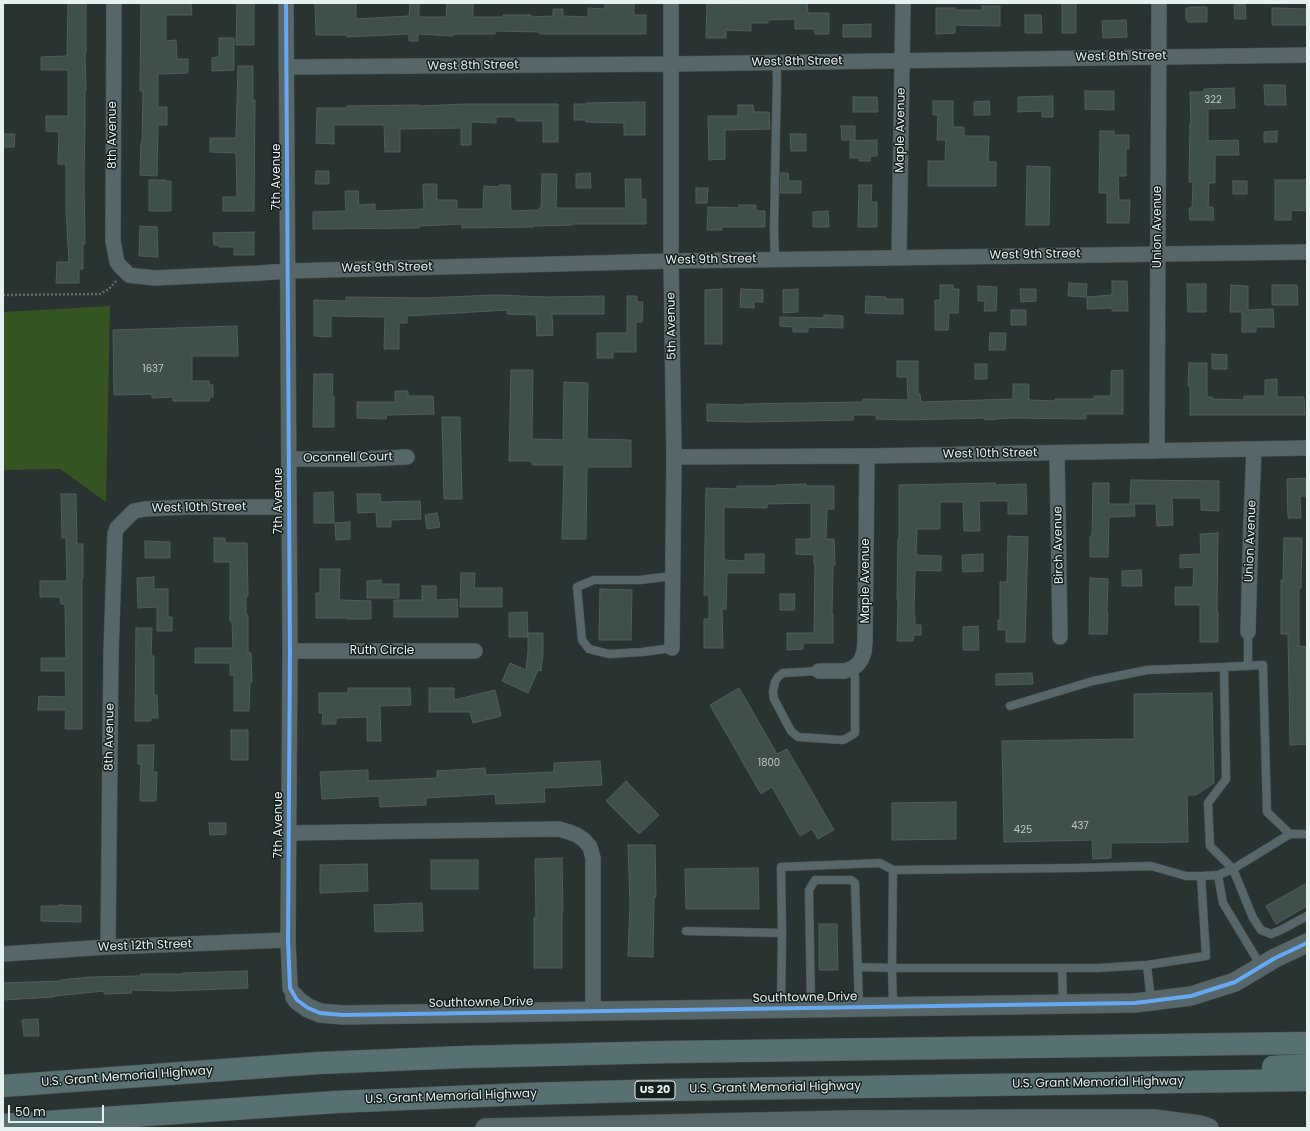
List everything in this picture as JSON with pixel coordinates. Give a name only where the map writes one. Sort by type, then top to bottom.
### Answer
[{"type":"main road","name":"U.S. Grant Memorial Highway","points":[[3,1086],[319,1063],[464,1057],[685,1051],[1307,1043]]},
{"type":"main road","points":[[1104,1083],[1204,1071],[1307,1065]]},
{"type":"main road","name":"U.S. Grant Memorial Highway","points":[[3,1125],[336,1102],[526,1094],[1307,1080]]},
{"type":"street","name":"8th Avenue","points":[[114,3],[113,241],[117,262],[123,269]]},
{"type":"street","name":"7th Avenue","points":[[286,3],[290,651],[288,940],[290,988],[295,997]]},
{"type":"street","name":"5th Avenue","points":[[671,3],[671,260],[674,457],[672,648]]},
{"type":"street","name":"Maple Avenue","points":[[899,257],[903,3]]},
{"type":"street","name":"Union Avenue","points":[[1157,451],[1159,3]]},
{"type":"street","name":"West 8th Street","points":[[286,67],[672,64],[1307,55]]},
{"type":"street","name":"West 9th Street","points":[[123,269],[130,275],[155,278],[260,274],[288,270],[671,260],[1307,252]]},
{"type":"street","name":"West 10th Street","points":[[674,457],[867,456],[1307,448]]},
{"type":"street","name":"Union Avenue","points":[[1248,632],[1254,449]]},
{"type":"street","name":"Birch Avenue","points":[[1058,453],[1060,637]]},
{"type":"street","name":"Maple Avenue","points":[[853,668],[861,660],[865,642],[867,456]]},
{"type":"street","name":"Oconnell Court","points":[[289,459],[362,459],[407,457]]},
{"type":"street","name":"West 10th Street","points":[[116,528],[134,511],[145,509],[188,507],[289,507]]},
{"type":"street","name":"8th Avenue","points":[[108,947],[110,653],[116,528]]},
{"type":"street","name":"Ruth Circle","points":[[290,651],[475,651]]},
{"type":"street","points":[[819,671],[844,671],[853,668]]},
{"type":"street","points":[[289,833],[558,829],[578,835],[590,847],[593,858],[593,1011]]},
{"type":"street","name":"West 12th Street","points":[[3,954],[108,947],[288,940]]},
{"type":"street","name":"Southtowne Drive","points":[[295,997],[308,1008],[320,1013],[343,1015],[1134,1003],[1191,996],[1235,982],[1274,958],[1307,943]]},
{"type":"street","points":[[485,1128],[847,1124],[1126,1124],[1154,1119],[1200,1125],[1209,1128]]},
{"type":"lane","points":[[775,259],[776,62]]},
{"type":"lane","points":[[672,576],[640,580],[594,580],[577,588],[582,640],[589,649],[609,654],[672,648]]},
{"type":"lane","points":[[1248,632],[1248,666]]},
{"type":"lane","points":[[1010,706],[1094,681],[1147,670],[1263,665],[1267,812],[1290,834]]},
{"type":"lane","points":[[1224,667],[1226,779],[1208,803],[1210,846],[1233,869],[1253,918],[1261,930],[1271,934],[1307,916]]},
{"type":"lane","points":[[819,671],[784,673],[778,677],[775,682],[773,692],[774,699],[791,731],[798,737],[842,740],[849,738],[855,733],[855,678],[853,668]]},
{"type":"lane","points":[[781,1008],[781,867],[880,863],[893,870],[1151,866],[1186,876],[1218,875],[1233,869],[1290,834],[1307,834]]},
{"type":"lane","points":[[893,870],[893,1006]]},
{"type":"lane","points":[[1218,875],[1223,903],[1261,966]]},
{"type":"lane","points":[[858,967],[1062,968],[1148,965],[1206,956],[1201,876]]},
{"type":"lane","points":[[811,1008],[809,890],[815,880],[851,880],[855,883],[859,1007]]},
{"type":"lane","points":[[686,931],[782,933]]},
{"type":"lane","points":[[1148,965],[1151,1001]]},
{"type":"lane","points":[[1062,968],[1063,1004]]},
{"type":"path","points":[[3,295],[100,294],[109,289],[123,269]]},
{"type":"green space","points":[[110,306],[106,502],[60,469],[3,470],[3,312]]},
{"type":"building","points":[[68,3],[86,3],[84,177],[85,244],[83,244],[83,269],[79,269],[79,283],[56,283],[57,262],[69,262],[66,210],[66,164],[58,164],[59,132],[46,131],[46,116],[68,116],[68,70],[41,70],[41,57],[67,56]]},
{"type":"building","points":[[141,3],[191,3],[192,15],[166,15],[166,41],[176,40],[177,59],[188,59],[188,73],[158,74],[158,107],[167,107],[167,125],[158,125],[157,176],[140,175],[143,91],[140,91]]},
{"type":"building","points":[[237,3],[254,3],[254,45],[236,45]]},
{"type":"building","points":[[315,3],[356,3],[356,19],[409,16],[410,3],[419,3],[419,17],[446,17],[447,3],[473,3],[473,17],[503,17],[503,15],[531,15],[531,17],[553,16],[553,9],[563,9],[563,16],[588,17],[588,8],[605,9],[605,3],[634,3],[634,15],[646,15],[646,34],[540,34],[540,32],[495,31],[495,34],[453,34],[453,36],[418,34],[418,41],[409,41],[409,34],[347,37],[347,35],[316,35]]},
{"type":"building","points":[[707,3],[747,5],[747,3],[807,3],[808,13],[829,13],[829,34],[815,34],[814,29],[795,29],[795,19],[768,20],[768,23],[751,23],[751,31],[726,30],[726,38],[706,38]]},
{"type":"building","points":[[1062,3],[1076,3],[1076,33],[1062,33]]},
{"type":"building","points":[[1245,4],[1246,19],[1235,19],[1234,5]]},
{"type":"building","points":[[982,6],[1000,6],[1000,26],[955,25],[955,33],[936,34],[936,8],[982,10]]},
{"type":"building","points":[[1207,7],[1207,22],[1188,22],[1188,20],[1186,20],[1186,8]]},
{"type":"building","points":[[1272,8],[1307,9],[1307,25],[1272,25]]},
{"type":"building","points":[[1025,15],[1041,15],[1042,33],[1025,33]]},
{"type":"building","points":[[1126,20],[1127,37],[1103,38],[1102,21]]},
{"type":"building","points":[[871,24],[871,37],[843,37],[843,25]]},
{"type":"building","points":[[219,38],[234,38],[234,70],[212,71],[212,58],[219,57]]},
{"type":"building","points":[[238,66],[253,66],[253,100],[255,100],[254,211],[223,211],[223,197],[237,197],[236,153],[210,152],[210,138],[236,138]]},
{"type":"building","points":[[1264,85],[1285,85],[1286,105],[1265,105]]},
{"type":"building","points":[[1234,88],[1235,108],[1208,109],[1208,141],[1238,140],[1239,155],[1215,155],[1215,183],[1209,183],[1208,207],[1213,207],[1214,220],[1190,220],[1189,208],[1192,208],[1193,182],[1189,182],[1191,123],[1190,92],[1204,92],[1204,89]]},
{"type":"building","points":[[1085,91],[1114,91],[1114,110],[1085,109]]},
{"type":"building","points":[[1053,96],[1053,117],[1042,117],[1042,111],[1018,112],[1018,97]]},
{"type":"building","points":[[853,97],[877,97],[878,112],[853,112]]},
{"type":"building","points":[[933,101],[953,101],[953,127],[964,127],[964,136],[989,136],[988,162],[996,162],[996,186],[928,186],[928,161],[945,161],[946,140],[937,140],[938,115],[933,115]]},
{"type":"building","points":[[989,101],[990,115],[974,115],[974,102]]},
{"type":"building","points":[[645,102],[645,135],[624,135],[624,123],[586,122],[586,120],[574,120],[574,104]]},
{"type":"building","points":[[467,104],[558,104],[558,142],[543,142],[543,121],[516,121],[516,117],[496,117],[496,123],[471,122],[471,145],[461,145],[461,128],[400,129],[400,152],[385,152],[384,125],[334,125],[334,144],[316,143],[317,108]]},
{"type":"building","points":[[738,105],[753,105],[754,112],[769,112],[770,129],[725,130],[725,159],[709,160],[708,116],[738,116]]},
{"type":"building","points":[[841,126],[855,126],[855,140],[842,140]]},
{"type":"building","points":[[1100,131],[1114,131],[1114,135],[1129,135],[1129,149],[1126,148],[1126,176],[1118,176],[1119,200],[1130,200],[1129,223],[1107,223],[1107,193],[1099,193]]},
{"type":"building","points":[[1277,131],[1277,142],[1264,142],[1264,132]]},
{"type":"building","points":[[3,134],[15,134],[14,147],[3,147]]},
{"type":"building","points":[[790,134],[806,134],[806,151],[791,151]]},
{"type":"building","points":[[877,140],[877,156],[870,156],[870,161],[859,161],[859,158],[850,158],[850,141]]},
{"type":"building","points":[[1027,166],[1050,167],[1049,225],[1026,225]]},
{"type":"building","points":[[316,171],[329,171],[329,184],[315,184]]},
{"type":"building","points":[[590,173],[591,188],[576,188],[576,174]]},
{"type":"building","points":[[781,173],[788,173],[789,181],[801,181],[801,193],[780,193]]},
{"type":"building","points":[[542,174],[557,174],[556,208],[626,208],[625,179],[641,179],[641,199],[646,199],[646,224],[572,224],[534,227],[462,228],[462,224],[419,226],[419,228],[313,229],[313,212],[346,211],[345,191],[358,191],[359,205],[375,204],[375,211],[424,209],[423,184],[437,184],[437,200],[457,200],[457,209],[483,209],[484,186],[499,187],[499,185],[510,185],[511,211],[539,210],[539,208],[541,208]]},
{"type":"building","points":[[149,180],[171,181],[171,211],[149,211]]},
{"type":"building","points":[[1275,180],[1307,180],[1307,211],[1291,210],[1291,220],[1275,220]]},
{"type":"building","points":[[1233,181],[1247,181],[1247,194],[1233,194]]},
{"type":"building","points":[[859,185],[872,185],[871,202],[877,202],[877,227],[858,227]]},
{"type":"building","points":[[696,188],[708,188],[707,203],[696,203]]},
{"type":"building","points":[[739,205],[756,205],[756,211],[765,211],[765,227],[722,227],[722,230],[707,230],[708,207],[739,208]]},
{"type":"building","points":[[828,211],[829,227],[813,227],[813,212]]},
{"type":"building","points":[[140,226],[157,227],[158,257],[139,256]]},
{"type":"building","points":[[254,232],[254,255],[234,255],[234,247],[219,247],[219,245],[214,245],[213,233]]},
{"type":"building","points":[[1112,281],[1127,281],[1128,311],[1112,311],[1112,308],[1087,309],[1087,297],[1112,295]]},
{"type":"building","points":[[1069,283],[1087,284],[1086,297],[1068,296]]},
{"type":"building","points":[[1187,284],[1206,284],[1206,312],[1188,312]]},
{"type":"building","points":[[940,285],[953,285],[953,289],[959,289],[958,313],[949,313],[948,330],[935,330],[935,300],[940,300]]},
{"type":"building","points":[[1231,285],[1248,286],[1248,310],[1273,309],[1274,327],[1256,327],[1256,332],[1242,332],[1242,312],[1230,312]]},
{"type":"building","points":[[1272,285],[1297,285],[1298,305],[1272,305]]},
{"type":"building","points":[[978,286],[997,287],[996,311],[984,311],[985,301],[978,301]]},
{"type":"building","points":[[722,289],[722,344],[705,344],[705,290]]},
{"type":"building","points":[[741,289],[763,290],[763,302],[754,302],[754,308],[740,307]]},
{"type":"building","points":[[798,289],[798,312],[783,313],[783,290]]},
{"type":"building","points":[[1020,289],[1036,289],[1036,301],[1021,302]]},
{"type":"building","points":[[495,295],[548,297],[604,296],[604,314],[552,314],[553,335],[537,336],[536,315],[507,314],[507,310],[407,316],[407,323],[399,323],[399,349],[384,349],[385,317],[331,316],[331,337],[314,336],[314,300],[346,301],[346,297],[425,298]]},
{"type":"building","points":[[627,296],[637,296],[637,302],[643,302],[642,322],[636,322],[636,352],[613,352],[613,358],[597,358],[597,333],[627,333]]},
{"type":"building","points":[[866,296],[886,297],[886,299],[903,299],[903,314],[865,313]]},
{"type":"building","points":[[1011,310],[1026,310],[1026,325],[1011,325]]},
{"type":"building","points":[[824,315],[843,316],[843,328],[808,327],[808,332],[793,332],[793,327],[780,326],[780,317],[824,318]]},
{"type":"building","points":[[237,326],[238,356],[192,356],[192,381],[209,381],[209,385],[213,385],[213,397],[210,397],[209,401],[173,401],[173,397],[152,398],[152,394],[114,395],[113,330]]},
{"type":"building","points":[[990,333],[1006,333],[1005,350],[989,350]]},
{"type":"building","points":[[1212,354],[1227,355],[1227,369],[1212,369]]},
{"type":"building","points":[[897,361],[918,361],[918,394],[920,394],[921,402],[1013,399],[1013,384],[1029,384],[1029,400],[1055,401],[1055,399],[1094,399],[1094,396],[1111,396],[1111,371],[1123,370],[1123,414],[1086,414],[1086,419],[1009,418],[985,420],[985,418],[905,420],[876,419],[876,415],[853,415],[853,420],[748,422],[707,421],[707,404],[745,405],[863,402],[863,399],[908,400],[907,377],[897,377]]},
{"type":"building","points":[[1189,363],[1207,363],[1207,397],[1212,397],[1212,399],[1244,400],[1244,396],[1265,396],[1265,380],[1277,379],[1277,397],[1304,397],[1305,415],[1190,415],[1190,386],[1188,386]]},
{"type":"building","points":[[975,364],[987,364],[987,379],[975,379]]},
{"type":"building","points":[[511,370],[533,370],[532,439],[563,440],[564,382],[588,383],[587,439],[631,440],[631,467],[587,467],[586,539],[562,539],[564,465],[532,465],[532,461],[509,461]]},
{"type":"building","points":[[314,374],[333,374],[332,396],[334,396],[334,427],[313,427]]},
{"type":"building","points":[[395,391],[408,391],[408,396],[433,396],[434,414],[387,415],[386,419],[357,418],[357,402],[395,402]]},
{"type":"building","points":[[442,417],[460,417],[462,499],[444,499]]},
{"type":"building","points":[[1307,478],[1307,496],[1300,496],[1301,518],[1288,518],[1287,479]]},
{"type":"building","points":[[1131,480],[1219,481],[1219,511],[1201,510],[1201,498],[1172,498],[1173,525],[1157,526],[1156,504],[1134,504],[1135,516],[1109,517],[1108,557],[1090,557],[1093,483],[1109,483],[1109,504],[1130,504]]},
{"type":"building","points":[[995,483],[995,485],[1026,484],[1027,514],[1008,514],[1008,501],[979,501],[980,531],[964,531],[963,502],[940,502],[940,529],[917,529],[916,555],[941,556],[941,571],[915,570],[914,615],[915,625],[921,625],[921,635],[914,635],[913,641],[897,641],[899,485]]},
{"type":"building","points":[[806,484],[806,486],[834,486],[834,509],[827,509],[826,539],[834,539],[835,565],[833,565],[832,614],[833,643],[803,643],[803,649],[787,650],[787,633],[814,633],[814,555],[796,554],[796,539],[811,539],[811,503],[767,504],[767,508],[724,507],[724,560],[745,561],[745,554],[764,554],[764,573],[727,573],[726,609],[722,609],[723,648],[704,648],[704,619],[709,619],[709,595],[704,595],[706,488],[737,489],[737,486]]},
{"type":"building","points":[[333,492],[334,523],[314,523],[314,493]]},
{"type":"building","points":[[61,494],[76,494],[77,544],[83,544],[82,729],[65,729],[66,710],[38,710],[39,696],[66,697],[65,671],[41,671],[41,658],[66,658],[65,604],[61,604],[60,597],[40,597],[40,581],[67,581],[66,538],[62,538]]},
{"type":"building","points":[[357,494],[380,494],[381,502],[420,501],[421,519],[391,520],[391,527],[377,527],[376,512],[358,513]]},
{"type":"building","points":[[437,513],[440,527],[427,529],[425,515]]},
{"type":"building","points":[[350,522],[350,539],[336,540],[335,523]]},
{"type":"building","points":[[1218,533],[1218,642],[1200,642],[1200,605],[1175,605],[1175,587],[1193,587],[1194,567],[1180,568],[1180,555],[1201,554],[1200,534]]},
{"type":"building","points":[[1008,536],[1028,537],[1025,642],[1006,642],[1006,630],[998,630],[998,620],[1000,620],[1000,582],[1007,582]]},
{"type":"building","points":[[214,538],[225,538],[225,543],[247,543],[248,596],[246,596],[246,615],[248,615],[248,653],[251,653],[252,682],[250,682],[249,711],[234,711],[234,675],[230,675],[230,663],[195,663],[195,648],[233,648],[232,621],[230,621],[230,562],[214,562]]},
{"type":"building","points":[[1284,538],[1302,538],[1301,588],[1299,588],[1299,646],[1307,647],[1307,744],[1290,745],[1288,634],[1281,634],[1281,580],[1283,580]]},
{"type":"building","points":[[145,541],[170,542],[170,558],[145,558]]},
{"type":"building","points":[[983,554],[983,571],[963,572],[962,555]]},
{"type":"building","points":[[320,569],[340,569],[339,600],[371,601],[371,619],[316,618],[316,593],[320,593]]},
{"type":"building","points":[[1141,570],[1142,586],[1122,586],[1122,571]]},
{"type":"building","points":[[461,573],[475,573],[474,588],[502,588],[502,607],[460,607]]},
{"type":"building","points":[[154,577],[154,589],[168,589],[168,617],[172,617],[172,631],[157,631],[157,607],[138,608],[137,578]]},
{"type":"building","points":[[1090,578],[1108,579],[1107,634],[1089,634]]},
{"type":"building","points":[[381,580],[381,584],[399,584],[399,598],[367,598],[367,581]]},
{"type":"building","points":[[422,586],[436,586],[436,600],[457,599],[458,617],[394,617],[394,600],[422,600]]},
{"type":"building","points":[[600,589],[632,590],[631,640],[599,640]]},
{"type":"building","points":[[780,594],[795,594],[794,610],[780,610]]},
{"type":"building","points":[[527,612],[528,637],[509,637],[509,613]]},
{"type":"building","points":[[978,626],[979,650],[963,650],[963,627]]},
{"type":"building","points":[[136,628],[152,628],[151,656],[154,656],[154,695],[157,695],[158,718],[151,718],[151,721],[135,721]]},
{"type":"building","points":[[528,633],[543,633],[543,653],[541,671],[538,670],[528,693],[502,681],[510,663],[526,670]]},
{"type":"building","points":[[1032,673],[1033,684],[996,685],[996,674]]},
{"type":"building","points":[[348,688],[410,688],[411,705],[380,706],[381,741],[367,741],[367,717],[336,718],[336,724],[322,724],[323,713],[319,713],[319,693],[348,693]]},
{"type":"building","points":[[429,688],[454,688],[454,700],[495,690],[501,716],[473,723],[470,712],[429,712]]},
{"type":"building","points":[[739,688],[777,754],[787,749],[834,830],[818,839],[812,829],[800,836],[772,787],[761,794],[710,705]]},
{"type":"building","points":[[1212,693],[1214,783],[1196,795],[1187,795],[1188,842],[1111,843],[1111,858],[1093,859],[1092,840],[1004,842],[1002,741],[1134,739],[1134,694]]},
{"type":"building","points":[[231,730],[248,730],[248,760],[231,760]]},
{"type":"building","points":[[138,745],[154,745],[153,772],[157,772],[156,801],[140,801],[141,764],[138,764]]},
{"type":"building","points":[[600,761],[602,785],[544,788],[545,802],[496,804],[495,794],[426,798],[426,805],[380,807],[379,796],[322,799],[320,772],[368,770],[368,781],[437,778],[437,771],[485,768],[486,775],[554,772],[554,763]]},
{"type":"building","points":[[626,781],[659,815],[639,834],[606,801]]},
{"type":"building","points":[[956,802],[956,839],[892,840],[892,803]]},
{"type":"building","points":[[209,823],[226,823],[226,834],[210,835]]},
{"type":"building","points":[[628,845],[655,845],[656,897],[654,897],[653,957],[628,956],[630,905]]},
{"type":"building","points":[[562,858],[562,968],[534,968],[534,918],[536,918],[535,859]]},
{"type":"building","points":[[431,860],[478,860],[478,889],[431,889]]},
{"type":"building","points":[[367,864],[368,891],[320,893],[320,865]]},
{"type":"building","points":[[758,868],[759,909],[686,909],[685,869]]},
{"type":"building","points":[[1307,883],[1307,906],[1276,924],[1266,906]]},
{"type":"building","points":[[422,903],[423,931],[375,932],[374,905]]},
{"type":"building","points":[[41,906],[81,906],[81,922],[41,921]]},
{"type":"building","points":[[819,924],[837,924],[838,970],[819,970]]},
{"type":"building","points":[[247,971],[248,988],[170,991],[131,990],[132,993],[104,994],[104,991],[54,997],[3,1000],[3,983],[61,981],[90,977],[140,976],[141,974]]},
{"type":"building","points":[[38,1019],[39,1036],[24,1036],[22,1020]]},
{"type":"cycle path","points":[[286,3],[290,651],[288,940],[290,988],[297,1000],[308,1008],[320,1013],[343,1015],[1135,1003],[1191,996],[1235,982],[1275,958],[1307,943]]}]
